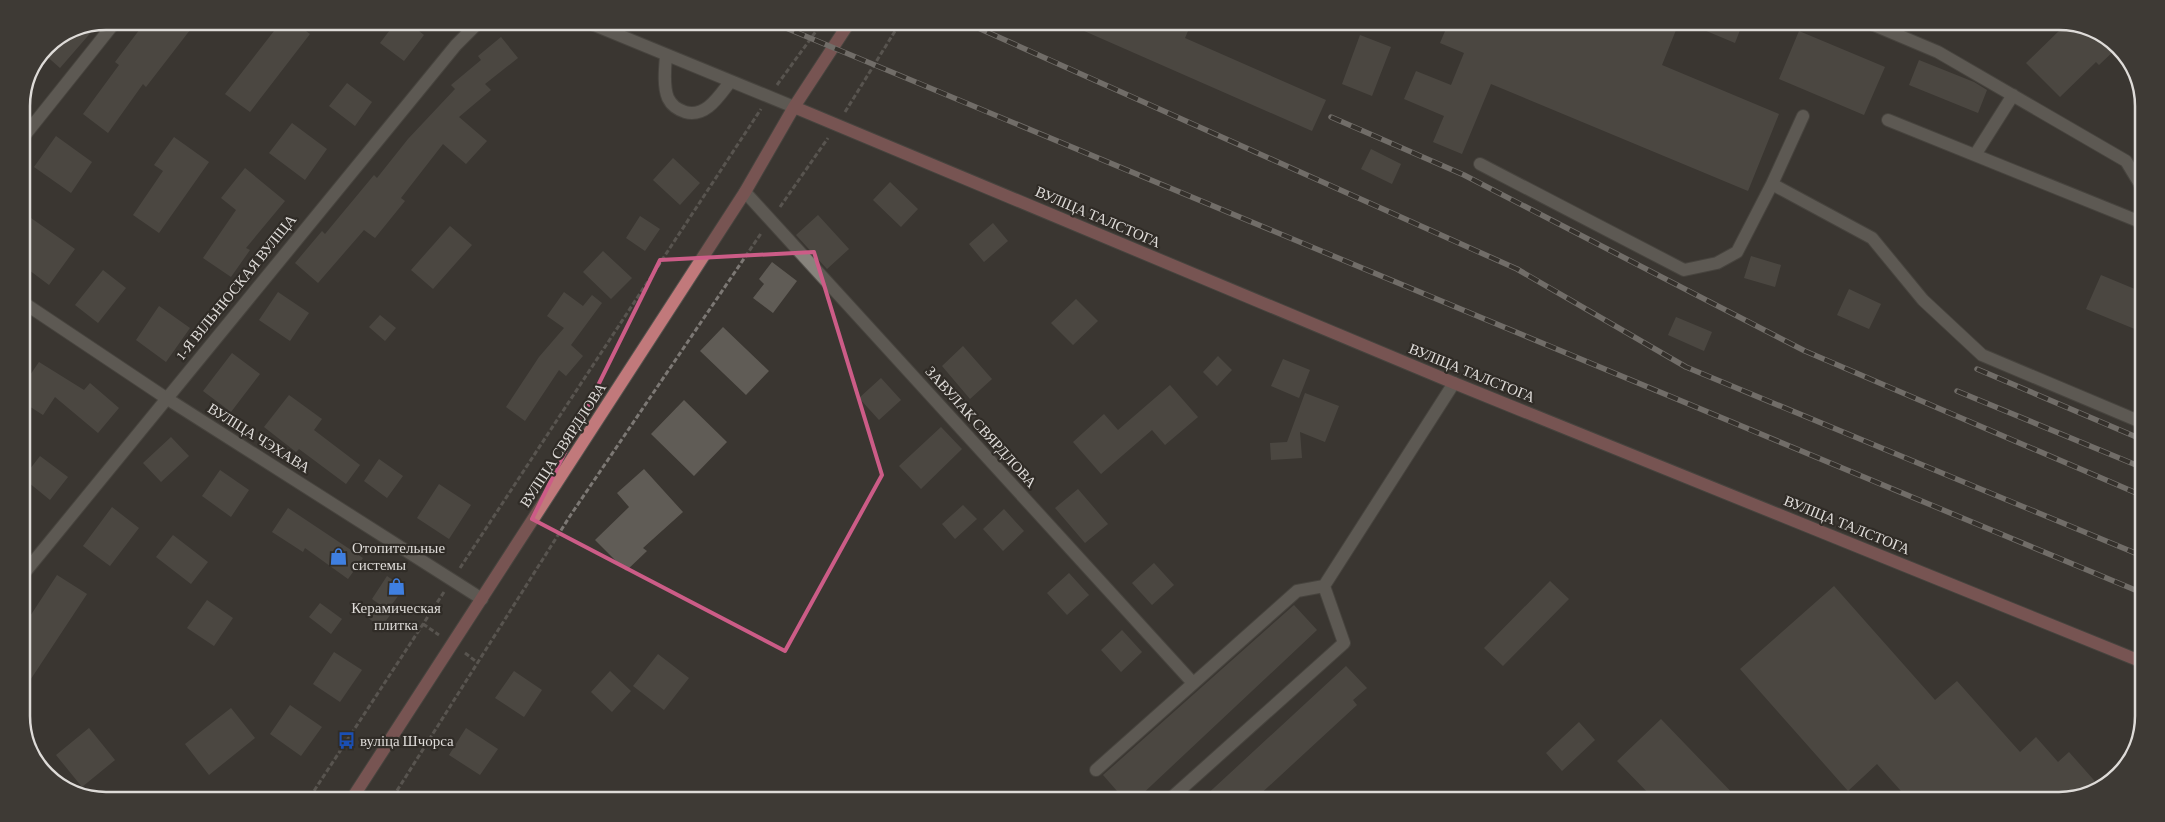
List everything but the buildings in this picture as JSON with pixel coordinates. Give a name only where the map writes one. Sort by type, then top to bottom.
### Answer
[{"type":"main road","name":"ВУЛІЦА СВЯРДЛОВА","points":[[356,792],[745,192],[794,107],[844,30]]},
{"type":"main road","name":"ВУЛІЦА ТАЛСТОГА","points":[[794,107],[1454,383],[2135,659]]},
{"type":"street","points":[[30,129],[109,30]]},
{"type":"street","name":"1-Я ВІЛЬНЮСКАЯ ВУЛІЦА","points":[[30,567],[166,398],[456,45],[471,30]]},
{"type":"street","points":[[606,30],[794,107]]},
{"type":"street","points":[[1886,30],[1938,52],[2126,161],[2135,176]]},
{"type":"street","points":[[666,56],[668,97],[676,109],[691,114],[704,111],[716,100],[730,82]]},
{"type":"street","points":[[1975,155],[2013,95]]},
{"type":"street","points":[[1480,164],[1684,270],[1717,263],[1737,252],[1772,184],[1803,116]]},
{"type":"street","points":[[1888,120],[2135,220]]},
{"type":"street","points":[[1772,184],[1872,238],[1923,300],[1982,355],[2135,419]]},
{"type":"street","name":"ЗАВУЛАК СВЯРДЛОВА","points":[[745,192],[1194,684]]},
{"type":"street","name":"ВУЛІЦА ЧЭХАВА","points":[[30,307],[166,398],[482,599]]},
{"type":"street","points":[[1096,770],[1298,591],[1324,586],[1454,383]]},
{"type":"street","points":[[1178,792],[1344,643],[1324,586]]},
{"type":"path","points":[[313,792],[770,96],[817,30]]},
{"type":"path","points":[[396,792],[570,516],[770,220],[838,125],[896,30]]},
{"type":"highlighted area","points":[[814,252],[882,475],[785,651],[532,519],[660,260]]},
{"type":"railway","points":[[791,30],[2135,590]]},
{"type":"railway","points":[[983,30],[1517,269],[1686,367],[2135,553]]},
{"type":"railway","points":[[1331,117],[1464,175],[1805,351],[2135,492]]},
{"type":"railway","points":[[1977,369],[2135,436]]},
{"type":"railway","points":[[1957,391],[2135,465]]},
{"type":"place","name":"Отопительные системы","points":[[338,557]]},
{"type":"place","name":"Керамическая плитка","points":[[396,587]]},
{"type":"place","name":"вуліца Шчорса","points":[[346,741]]}]
